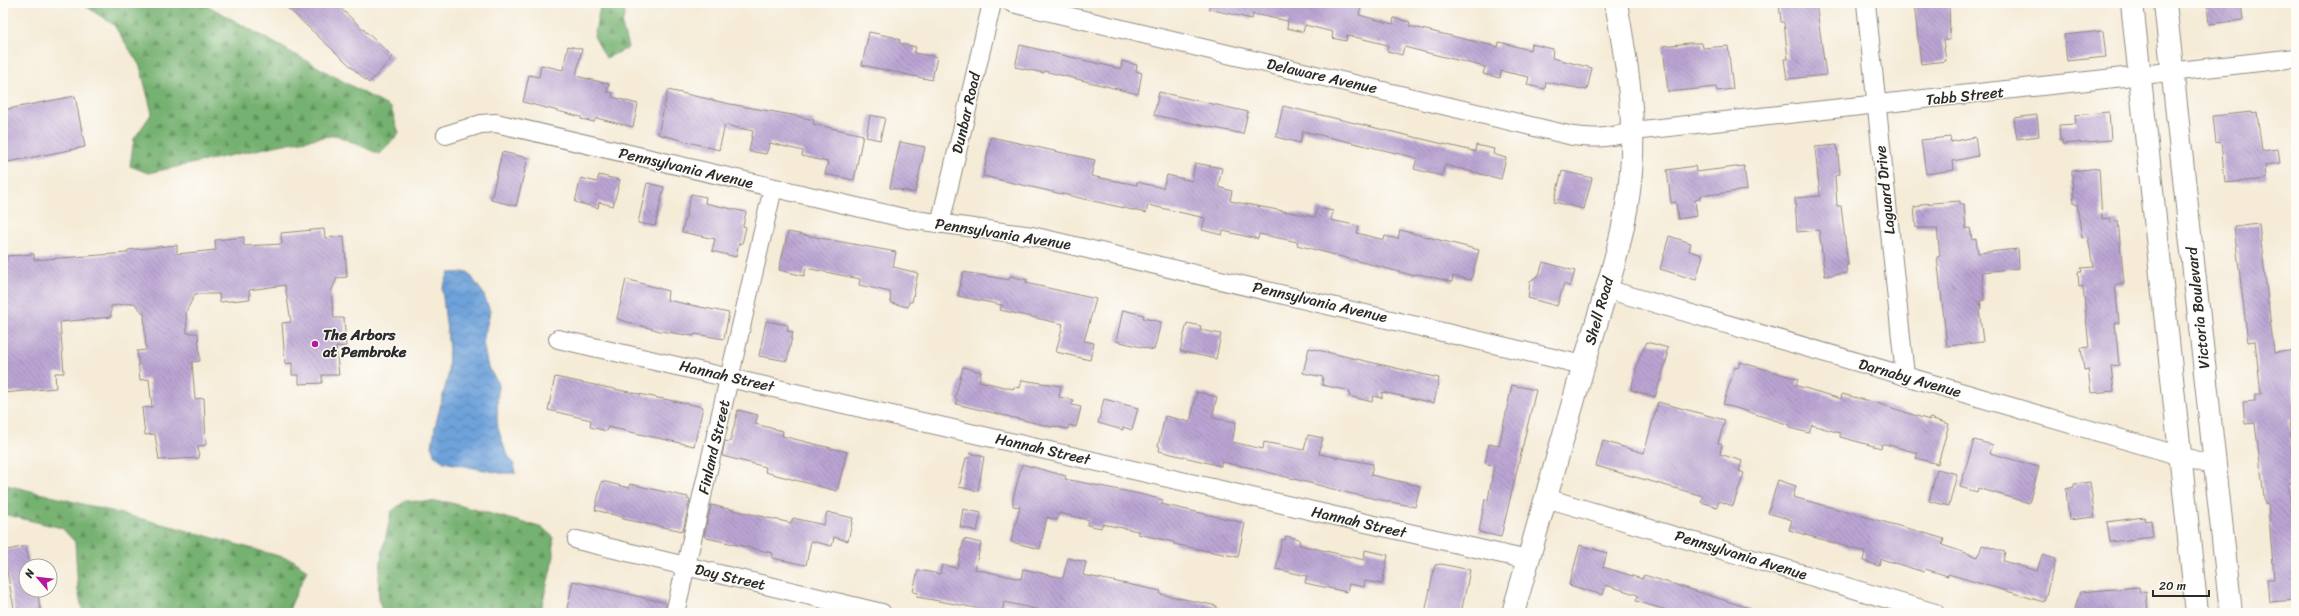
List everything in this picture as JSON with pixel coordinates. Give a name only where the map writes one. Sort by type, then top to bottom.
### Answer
[{"type":"main road","name":"Shell Road","points":[[1513,613],[1606,289],[1627,207],[1631,173],[1633,131],[1629,83],[1616,3]]},
{"type":"main road","points":[[2132,3],[2197,613]]},
{"type":"main road","name":"Victoria Boulevard","points":[[2165,3],[2231,613]]},
{"type":"street","name":"Dunbar Road","points":[[940,224],[992,3]]},
{"type":"street","name":"Delaware Avenue","points":[[1012,3],[1573,136],[1597,139],[1612,138],[1633,131]]},
{"type":"street","name":"Laguard Drive","points":[[1866,3],[1875,106],[1906,376]]},
{"type":"street","name":"Tabb Street","points":[[1633,131],[1875,106],[2296,58]]},
{"type":"street","name":"Pennsylvania Avenue","points":[[446,135],[481,124],[496,123],[908,219],[1032,236],[1584,365]]},
{"type":"street","name":"Finland Street","points":[[675,613],[773,188]]},
{"type":"street","name":"Darnaby Avenue","points":[[1606,289],[2215,466]]},
{"type":"street","name":"Hannah Street","points":[[558,339],[730,376],[1528,560]]},
{"type":"street","name":"Pennsylvania Avenue","points":[[1546,498],[1935,613]]},
{"type":"street","name":"Day Street","points":[[577,540],[882,613]]},
{"type":"green space","points":[[81,3],[203,3],[391,108],[399,134],[379,154],[336,135],[289,143],[148,173],[130,166],[134,139],[152,113],[140,66],[114,25]]},
{"type":"green space","points":[[601,3],[627,3],[622,25],[628,48],[606,58],[594,36]]},
{"type":"green space","points":[[3,484],[174,527],[293,560],[307,570],[290,607],[290,613],[83,613],[78,590],[75,542],[62,528],[3,514]]},
{"type":"green space","points":[[405,501],[447,502],[543,528],[553,537],[554,556],[540,613],[383,613],[378,590],[383,550],[391,512]]},
{"type":"water","points":[[468,272],[483,293],[490,311],[483,342],[488,368],[498,382],[497,425],[505,450],[514,465],[516,473],[500,473],[444,462],[435,456],[432,447],[435,427],[448,376],[449,348],[442,289],[449,273]]},
{"type":"building","points":[[282,3],[335,3],[393,57],[369,83]]},
{"type":"building","points":[[1209,3],[1348,3],[1361,6],[1359,15],[1393,24],[1394,18],[1410,22],[1409,26],[1498,47],[1499,42],[1530,50],[1531,44],[1553,49],[1552,58],[1592,68],[1587,90],[1546,82],[1545,89],[1527,85],[1529,77],[1501,71],[1500,78],[1483,74],[1485,67],[1404,47],[1402,55],[1387,51],[1388,45],[1347,35],[1346,41],[1332,38],[1333,32],[1305,25],[1303,32],[1287,28],[1288,21],[1253,14],[1252,19],[1209,9]]},
{"type":"building","points":[[1779,3],[1816,3],[1826,75],[1787,79],[1784,59],[1788,59],[1784,22],[1781,22]]},
{"type":"building","points":[[1914,3],[1949,3],[1950,40],[1943,40],[1946,61],[1921,64]]},
{"type":"building","points":[[2207,3],[2241,3],[2243,20],[2209,24]]},
{"type":"building","points":[[2103,31],[2106,57],[2067,61],[2064,35]]},
{"type":"building","points":[[869,32],[893,37],[900,40],[899,43],[916,47],[914,53],[937,57],[932,80],[862,65]]},
{"type":"building","points":[[1702,43],[1703,48],[1728,46],[1733,89],[1717,91],[1716,87],[1668,92],[1663,46]]},
{"type":"building","points":[[1020,45],[1121,69],[1122,61],[1137,65],[1136,71],[1142,73],[1138,94],[1044,71],[1044,73],[1015,67]]},
{"type":"building","points":[[568,46],[582,49],[576,76],[609,84],[607,92],[613,93],[612,97],[638,104],[633,127],[596,118],[594,122],[581,119],[581,117],[523,102],[529,75],[539,77],[541,65],[563,70]]},
{"type":"building","points":[[668,90],[730,104],[814,120],[813,124],[863,135],[854,180],[825,174],[828,162],[802,156],[803,151],[770,143],[766,154],[749,151],[753,131],[725,125],[719,150],[658,134]]},
{"type":"building","points":[[1159,92],[1248,112],[1243,134],[1154,115]]},
{"type":"building","points":[[75,96],[85,147],[3,163],[3,110]]},
{"type":"building","points":[[1283,106],[1475,152],[1476,145],[1494,149],[1493,154],[1506,158],[1501,179],[1445,165],[1442,176],[1414,169],[1417,158],[1303,131],[1300,143],[1276,137]]},
{"type":"building","points":[[2109,112],[2111,140],[2063,144],[2062,140],[2060,140],[2059,125],[2076,124],[2075,115]]},
{"type":"building","points":[[2252,112],[2252,114],[2257,113],[2262,151],[2278,149],[2280,163],[2265,165],[2266,179],[2225,183],[2221,142],[2216,143],[2213,116]]},
{"type":"building","points":[[870,115],[885,118],[880,140],[866,137]]},
{"type":"building","points":[[2037,115],[2039,136],[2017,139],[2014,118]]},
{"type":"building","points":[[991,137],[1095,160],[1091,176],[1137,185],[1137,182],[1163,188],[1167,175],[1192,181],[1195,163],[1222,168],[1218,187],[1232,191],[1230,201],[1315,217],[1317,208],[1333,211],[1331,220],[1359,226],[1357,233],[1384,240],[1385,236],[1398,239],[1400,230],[1479,250],[1471,280],[1453,276],[1452,282],[1419,274],[1411,275],[1297,245],[1298,242],[1269,236],[1259,234],[1258,239],[1223,231],[1222,235],[1202,230],[1205,218],[1148,205],[1146,213],[983,176]]},
{"type":"building","points":[[1950,137],[1951,142],[1975,137],[1978,156],[1953,161],[1954,170],[1926,174],[1921,140]]},
{"type":"building","points":[[900,142],[925,147],[915,193],[890,188]]},
{"type":"building","points":[[1837,145],[1840,174],[1835,176],[1837,206],[1841,206],[1848,265],[1846,265],[1847,273],[1825,276],[1819,230],[1797,232],[1795,198],[1820,196],[1815,147]]},
{"type":"building","points":[[502,152],[528,158],[516,206],[491,200]]},
{"type":"building","points":[[1695,166],[1696,172],[1744,166],[1747,190],[1699,196],[1700,199],[1695,200],[1697,216],[1678,219],[1676,202],[1671,203],[1667,170]]},
{"type":"building","points":[[2099,168],[2102,219],[2110,218],[2110,222],[2118,221],[2124,284],[2115,285],[2119,323],[2115,323],[2119,365],[2111,366],[2114,391],[2091,393],[2088,369],[2084,370],[2081,348],[2089,347],[2083,286],[2079,287],[2078,272],[2082,272],[2081,268],[2093,267],[2088,237],[2082,238],[2077,204],[2074,204],[2072,171]]},
{"type":"building","points":[[1562,171],[1592,178],[1584,209],[1554,202]]},
{"type":"building","points":[[599,175],[620,180],[613,206],[599,202],[598,208],[575,202],[581,178],[597,182]]},
{"type":"building","points":[[647,183],[664,187],[655,226],[638,223]]},
{"type":"building","points":[[691,194],[706,197],[705,203],[746,212],[743,226],[746,227],[742,244],[739,243],[736,257],[712,251],[715,239],[682,232]]},
{"type":"building","points":[[1960,201],[1960,204],[1964,204],[1966,229],[1970,228],[1972,240],[1976,239],[1978,253],[2018,249],[2019,268],[1982,272],[1984,300],[1980,301],[1981,309],[1979,309],[1983,342],[1947,346],[1937,257],[1940,256],[1937,228],[1916,228],[1914,207],[1921,206],[1921,204]]},
{"type":"building","points":[[2259,224],[2274,353],[2296,350],[2296,377],[2292,378],[2296,419],[2289,420],[2295,482],[2288,483],[2292,513],[2296,513],[2296,600],[2269,602],[2267,579],[2274,579],[2268,504],[2265,505],[2255,423],[2245,424],[2243,402],[2255,401],[2255,394],[2261,394],[2255,341],[2248,342],[2234,227]]},
{"type":"building","name":"The Arbors at Pembroke","points":[[324,229],[325,238],[344,236],[347,277],[337,278],[331,292],[334,318],[344,318],[346,346],[336,347],[339,375],[322,375],[322,383],[299,384],[299,375],[292,375],[292,363],[285,364],[282,323],[291,322],[285,285],[249,290],[250,299],[220,302],[219,294],[195,294],[186,312],[187,333],[198,333],[200,361],[192,362],[195,399],[204,398],[206,445],[198,446],[199,458],[159,460],[155,434],[145,435],[142,408],[152,407],[149,379],[140,380],[137,351],[146,350],[144,314],[134,303],[111,306],[111,317],[60,322],[64,373],[55,373],[56,388],[3,393],[3,260],[7,260],[7,256],[34,254],[34,260],[127,253],[128,250],[177,245],[177,254],[216,250],[215,240],[244,237],[244,246],[282,244],[281,233]]},
{"type":"building","points":[[788,232],[896,252],[893,267],[918,273],[912,302],[909,302],[908,307],[891,303],[890,292],[859,285],[860,279],[806,268],[804,276],[779,270]]},
{"type":"building","points":[[1669,236],[1691,243],[1689,251],[1703,255],[1696,280],[1660,269]]},
{"type":"building","points":[[1543,262],[1575,271],[1570,287],[1564,284],[1557,306],[1528,298],[1530,281],[1539,275]]},
{"type":"building","points":[[963,272],[1009,280],[1010,276],[1027,280],[1026,283],[1096,299],[1084,341],[1094,343],[1090,360],[1056,352],[1063,324],[1000,310],[1002,305],[958,296]]},
{"type":"building","points":[[626,279],[668,291],[667,300],[729,313],[724,339],[695,334],[694,336],[660,331],[617,319]]},
{"type":"building","points":[[1123,310],[1144,315],[1143,318],[1161,322],[1154,350],[1116,341]]},
{"type":"building","points":[[766,321],[788,325],[787,331],[793,332],[787,361],[759,356]]},
{"type":"building","points":[[1187,323],[1201,326],[1200,330],[1221,334],[1216,359],[1180,351]]},
{"type":"building","points":[[1647,342],[1668,348],[1666,354],[1668,355],[1655,397],[1631,390],[1638,361]]},
{"type":"building","points":[[1309,348],[1439,378],[1434,403],[1382,392],[1382,398],[1373,396],[1372,402],[1349,396],[1350,391],[1322,385],[1323,377],[1303,373]]},
{"type":"building","points":[[1740,362],[1798,379],[1796,385],[1798,386],[1841,399],[1842,394],[1877,403],[1929,420],[1930,418],[1949,424],[1938,464],[1916,458],[1918,453],[1885,444],[1882,444],[1881,448],[1840,437],[1840,433],[1812,425],[1809,433],[1790,428],[1790,425],[1723,404],[1735,367],[1738,368]]},
{"type":"building","points":[[963,367],[981,372],[979,381],[1013,389],[1014,387],[1020,388],[1022,380],[1061,386],[1059,397],[1074,400],[1072,405],[1081,407],[1076,427],[1069,425],[1068,429],[1052,427],[956,404],[957,399],[955,398]]},
{"type":"building","points":[[555,377],[703,407],[694,446],[608,427],[607,431],[590,427],[591,420],[548,410]]},
{"type":"building","points":[[1512,385],[1536,390],[1501,537],[1479,532],[1485,499],[1488,500],[1494,466],[1485,463],[1489,444],[1499,446]]},
{"type":"building","points":[[1197,392],[1217,397],[1212,418],[1236,422],[1232,442],[1263,449],[1264,442],[1304,450],[1308,435],[1323,438],[1319,454],[1373,464],[1371,475],[1420,486],[1415,507],[1348,493],[1252,468],[1221,462],[1221,466],[1159,451],[1160,447],[1158,446],[1165,416],[1190,422]]},
{"type":"building","points":[[1104,399],[1138,408],[1132,430],[1123,427],[1123,430],[1098,423]]},
{"type":"building","points":[[1658,402],[1725,420],[1718,443],[1722,444],[1720,454],[1742,461],[1739,471],[1744,473],[1733,506],[1719,501],[1717,507],[1701,502],[1703,496],[1596,466],[1603,441],[1644,453]]},
{"type":"building","points":[[738,410],[758,415],[755,424],[783,431],[782,436],[847,452],[837,491],[765,472],[766,467],[722,456],[725,441],[730,442]]},
{"type":"building","points":[[1974,440],[1993,445],[1990,453],[2039,467],[2029,503],[1978,488],[1977,492],[1960,487]]},
{"type":"building","points":[[970,453],[984,457],[978,491],[959,487],[966,458],[969,458]]},
{"type":"building","points":[[1022,464],[1066,476],[1065,479],[1140,494],[1163,500],[1161,504],[1245,523],[1238,557],[1174,544],[1174,542],[1138,534],[1138,531],[1102,524],[1101,528],[1087,525],[1089,520],[1059,513],[1057,520],[1047,517],[1040,549],[1011,542],[1020,507],[1013,506],[1013,499]]},
{"type":"building","points":[[1937,469],[1957,474],[1949,506],[1929,501]]},
{"type":"building","points":[[1778,480],[1796,486],[1793,497],[1944,539],[1942,545],[1978,557],[1982,545],[2005,552],[2003,561],[2037,571],[2042,555],[2056,559],[2044,602],[1948,574],[1948,576],[1925,569],[1924,572],[1881,559],[1879,566],[1863,561],[1865,552],[1789,530],[1792,520],[1768,513]]},
{"type":"building","points":[[602,481],[629,488],[630,484],[688,497],[687,499],[690,500],[683,531],[623,519],[623,517],[595,510]]},
{"type":"building","points":[[2090,482],[2095,517],[2069,520],[2066,489],[2074,487],[2074,484]]},
{"type":"building","points":[[711,505],[791,523],[793,518],[824,525],[827,512],[853,518],[848,541],[834,537],[832,546],[811,541],[806,565],[772,558],[773,553],[707,538],[704,536]]},
{"type":"building","points":[[963,509],[981,513],[977,531],[960,527]]},
{"type":"building","points":[[2144,517],[2145,521],[2151,520],[2153,537],[2110,542],[2107,522]]},
{"type":"building","points":[[1286,536],[1299,539],[1300,545],[1364,560],[1365,550],[1388,555],[1382,584],[1365,581],[1364,587],[1349,584],[1347,592],[1305,583],[1307,576],[1276,569],[1282,539],[1285,540]]},
{"type":"building","points":[[964,539],[981,543],[975,569],[1021,579],[1023,569],[1063,578],[1068,558],[1086,562],[1083,575],[1161,591],[1160,594],[1217,606],[1216,613],[1127,613],[1107,609],[1106,613],[1053,613],[1004,602],[1002,613],[982,613],[982,609],[917,597],[918,593],[913,592],[918,570],[940,574],[942,565],[957,568]]},
{"type":"building","points":[[1580,545],[1607,553],[1603,567],[1642,579],[1644,575],[1673,584],[1752,609],[1751,613],[1676,613],[1636,601],[1638,595],[1606,585],[1603,595],[1569,585]]},
{"type":"building","points":[[26,546],[28,558],[18,558],[18,598],[38,598],[41,613],[15,613],[3,551]]},
{"type":"building","points":[[1441,564],[1470,570],[1461,613],[1425,613],[1435,565]]},
{"type":"building","points":[[573,581],[666,603],[665,613],[566,613]]},
{"type":"building","points":[[2139,587],[2140,593],[2146,592],[2148,613],[2074,613],[2080,592]]},
{"type":"place","name":"The Arbors at Pembroke","points":[[315,344]]}]
